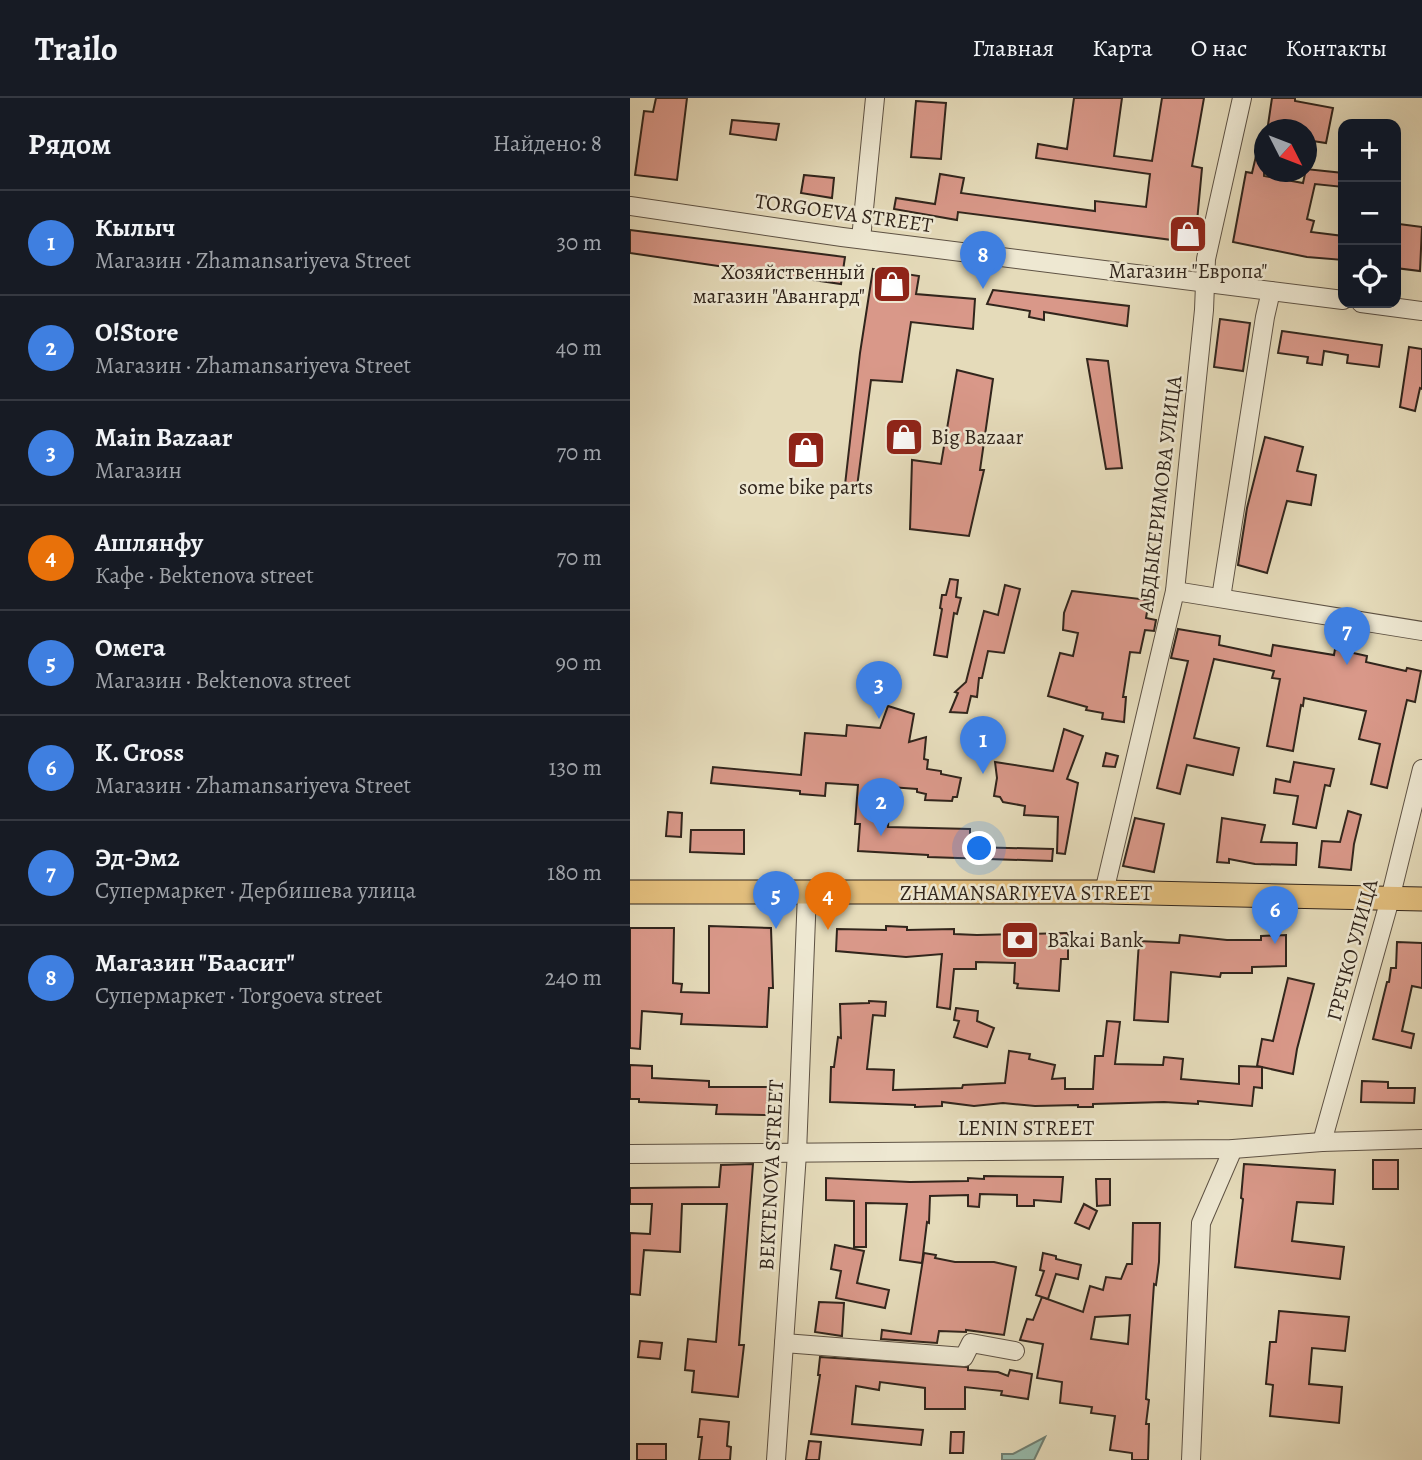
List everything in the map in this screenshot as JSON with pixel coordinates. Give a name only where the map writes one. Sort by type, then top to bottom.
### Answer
[{"type":"main road","name":"ZHAMANSARIYEVA STREET","points":[[630,892],[1104,892],[1422,899]]},
{"type":"street","points":[[861,239],[875,98]]},
{"type":"street","name":"АБДЫКЕРИМОВА УЛИЦА","points":[[1104,892],[1175,591],[1204,310],[1206,259],[1242,98]]},
{"type":"street","name":"TORGOEVA STREET","points":[[630,206],[861,239],[1338,299]]},
{"type":"street","points":[[1221,598],[1271,291]]},
{"type":"street","points":[[1401,308],[1422,310]]},
{"type":"street","points":[[1175,591],[1422,631]]},
{"type":"street","name":"ГРЕЧКО УЛИЦА","points":[[1322,1142],[1391,899],[1422,769]]},
{"type":"street","name":"BEKTENOVA STREET","points":[[776,1460],[797,1153],[807,892]]},
{"type":"street","name":"LENIN STREET","points":[[630,1153],[1233,1149],[1322,1142],[1422,1139]]},
{"type":"street","points":[[1191,1460],[1201,1223],[1233,1149]]},
{"type":"street","points":[[784,1343],[964,1357],[971,1343],[1015,1351]]},
{"type":"shaded area","points":[[1045,1437],[1034,1460],[1002,1460],[1002,1454],[1013,1454]]},
{"type":"building","points":[[656,98],[687,98],[677,180],[635,175],[644,111],[653,112]]},
{"type":"building","points":[[1074,98],[1122,98],[1114,156],[1152,161],[1162,98],[1204,98],[1192,166],[1202,168],[1195,243],[958,212],[957,220],[894,209],[896,198],[935,204],[940,174],[964,178],[961,193],[1095,211],[1095,201],[1146,207],[1150,174],[1036,158],[1038,144],[1067,149]]},
{"type":"building","points":[[1272,98],[1295,98],[1295,101],[1333,108],[1326,143],[1317,142],[1317,119],[1269,119]]},
{"type":"building","points":[[916,101],[946,103],[941,159],[911,157]]},
{"type":"building","points":[[732,120],[779,124],[776,140],[730,134]]},
{"type":"building","points":[[1254,164],[1254,182],[1303,183],[1317,182],[1317,170],[1338,172],[1338,186],[1315,184],[1307,219],[1314,221],[1311,232],[1338,235],[1338,260],[1307,257],[1233,242],[1246,172],[1252,173]]},
{"type":"building","points":[[804,175],[834,178],[832,198],[801,193]]},
{"type":"building","points":[[1401,224],[1422,227],[1420,271],[1401,269]]},
{"type":"building","points":[[630,230],[845,257],[841,284],[630,253]]},
{"type":"building","points":[[873,269],[919,276],[916,294],[975,299],[973,329],[911,322],[902,382],[871,380],[857,487],[845,485]]},
{"type":"building","points":[[993,290],[1129,306],[1127,326],[1044,312],[1044,320],[1029,317],[1030,311],[987,304]]},
{"type":"building","points":[[1220,319],[1250,323],[1243,371],[1214,367]]},
{"type":"building","points":[[1282,331],[1382,345],[1379,367],[1347,363],[1348,355],[1324,351],[1322,365],[1307,363],[1308,357],[1278,353]]},
{"type":"building","points":[[1409,347],[1422,349],[1422,389],[1420,388],[1415,411],[1400,407]]},
{"type":"building","points":[[1087,359],[1108,361],[1122,468],[1106,469]]},
{"type":"building","points":[[957,370],[993,379],[980,470],[984,470],[969,536],[910,529],[912,460],[941,464]]},
{"type":"building","points":[[1265,437],[1303,447],[1297,471],[1316,475],[1311,505],[1287,501],[1267,573],[1238,565],[1247,508]]},
{"type":"building","points":[[950,579],[958,580],[956,597],[961,598],[957,614],[954,613],[947,657],[934,655],[942,595],[946,595]]},
{"type":"building","points":[[1005,585],[1020,589],[1004,653],[988,651],[982,678],[979,678],[977,697],[971,696],[967,713],[950,712],[958,693],[955,692],[966,682],[984,611],[998,615]]},
{"type":"building","points":[[1072,591],[1149,600],[1146,618],[1156,620],[1154,631],[1145,630],[1140,653],[1130,652],[1123,697],[1126,697],[1124,722],[1102,719],[1103,713],[1086,710],[1087,707],[1048,696],[1060,653],[1073,656],[1078,633],[1063,630],[1064,613]]},
{"type":"building","points":[[1178,629],[1220,636],[1219,645],[1271,656],[1273,645],[1334,655],[1335,649],[1367,656],[1366,662],[1406,671],[1407,668],[1421,671],[1415,702],[1407,700],[1387,788],[1371,784],[1380,744],[1359,739],[1366,711],[1304,698],[1293,751],[1267,746],[1280,679],[1272,678],[1274,671],[1214,659],[1194,738],[1239,748],[1233,775],[1187,765],[1180,794],[1157,788],[1188,661],[1171,658]]},
{"type":"building","points":[[888,706],[914,714],[909,742],[926,737],[924,759],[928,760],[927,769],[961,778],[957,797],[953,797],[952,801],[925,800],[926,794],[917,792],[917,789],[890,787],[888,827],[970,829],[970,847],[1053,849],[1052,861],[928,857],[858,851],[860,824],[855,824],[858,785],[826,783],[825,796],[800,794],[800,791],[711,783],[713,767],[801,775],[805,733],[846,736],[847,725],[880,728]]},
{"type":"building","points":[[1064,729],[1083,736],[1067,779],[1078,783],[1065,854],[1057,853],[1058,817],[1024,815],[1025,806],[1003,802],[1000,797],[994,796],[997,778],[995,762],[1053,771]]},
{"type":"building","points":[[1106,753],[1118,756],[1115,767],[1103,766]]},
{"type":"building","points":[[1294,762],[1334,769],[1330,786],[1325,785],[1316,828],[1293,824],[1298,796],[1274,793],[1276,779],[1290,782]]},
{"type":"building","points":[[1348,811],[1361,815],[1351,870],[1319,867],[1322,841],[1340,842]]},
{"type":"building","points":[[668,812],[682,813],[681,837],[666,836]]},
{"type":"building","points":[[1135,818],[1164,824],[1154,872],[1123,866]]},
{"type":"building","points":[[1222,818],[1265,825],[1261,842],[1297,843],[1296,865],[1255,864],[1229,859],[1229,863],[1217,862]]},
{"type":"building","points":[[691,830],[744,830],[744,854],[690,852]]},
{"type":"building","points":[[709,926],[771,928],[773,988],[769,988],[767,1027],[681,1024],[682,1014],[642,1011],[640,1049],[630,1048],[630,928],[674,928],[673,983],[682,984],[681,992],[709,993]]},
{"type":"building","points":[[886,926],[907,927],[907,930],[954,929],[954,934],[977,935],[1068,933],[1068,959],[1061,959],[1059,991],[1017,988],[1018,984],[1014,983],[1015,963],[976,962],[976,969],[954,969],[950,1009],[937,1007],[942,954],[906,957],[836,951],[837,929],[886,930]]},
{"type":"building","points":[[1180,935],[1261,940],[1261,936],[1286,935],[1286,966],[1252,967],[1252,973],[1221,973],[1220,977],[1171,972],[1168,1022],[1134,1020],[1139,941],[1179,943]]},
{"type":"building","points":[[1397,942],[1422,943],[1422,988],[1412,986],[1402,1031],[1414,1034],[1411,1048],[1373,1039],[1391,968],[1396,968]]},
{"type":"building","points":[[1288,978],[1314,984],[1293,1074],[1257,1066],[1262,1039],[1273,1041]]},
{"type":"building","points":[[886,1002],[885,1016],[873,1015],[867,1069],[894,1070],[893,1090],[962,1088],[963,1085],[1005,1083],[1009,1051],[1030,1054],[1029,1059],[1055,1065],[1052,1079],[1065,1078],[1065,1089],[1093,1089],[1095,1056],[1103,1056],[1107,1021],[1120,1022],[1115,1064],[1163,1065],[1164,1057],[1183,1059],[1181,1079],[1239,1084],[1239,1066],[1262,1067],[1262,1088],[1254,1087],[1252,1106],[1198,1101],[1198,1104],[1093,1104],[1093,1107],[1003,1103],[974,1106],[942,1102],[942,1106],[915,1107],[830,1102],[831,1067],[834,1067],[838,1037],[841,1038],[840,1004]]},
{"type":"building","points":[[956,1008],[978,1011],[977,1021],[994,1028],[987,1047],[954,1037],[959,1021],[954,1020]]},
{"type":"building","points":[[630,1065],[652,1066],[652,1078],[709,1081],[709,1087],[768,1087],[767,1115],[716,1114],[717,1105],[639,1102],[639,1099],[630,1099]]},
{"type":"building","points":[[1362,1081],[1388,1082],[1388,1088],[1415,1088],[1414,1103],[1361,1102]]},
{"type":"building","points":[[1373,1160],[1398,1160],[1398,1189],[1373,1189]]},
{"type":"building","points":[[753,1164],[739,1345],[744,1345],[738,1397],[692,1392],[694,1371],[685,1370],[688,1339],[716,1342],[727,1204],[682,1204],[680,1252],[644,1250],[640,1295],[630,1294],[630,1233],[650,1234],[652,1204],[630,1204],[630,1188],[719,1187],[721,1165]]},
{"type":"building","points":[[1244,1164],[1335,1170],[1333,1204],[1297,1202],[1292,1241],[1344,1247],[1340,1279],[1235,1267]]},
{"type":"building","points":[[984,1176],[1063,1177],[1061,1202],[1034,1200],[1034,1206],[1017,1206],[1017,1195],[980,1194],[979,1207],[968,1206],[968,1195],[930,1196],[929,1223],[927,1222],[922,1263],[900,1260],[907,1204],[866,1203],[866,1247],[854,1247],[854,1201],[826,1200],[826,1178],[910,1182],[968,1181],[968,1178],[984,1179]]},
{"type":"building","points":[[1096,1179],[1110,1179],[1110,1205],[1097,1206]]},
{"type":"building","points":[[1084,1204],[1097,1211],[1089,1229],[1075,1223]]},
{"type":"building","points":[[1133,1223],[1160,1223],[1146,1399],[1149,1400],[1146,1424],[1149,1424],[1148,1460],[1132,1460],[1132,1453],[1110,1450],[1115,1416],[1091,1413],[1092,1407],[1060,1403],[1062,1382],[1037,1378],[1043,1344],[1020,1340],[1027,1319],[1033,1320],[1042,1297],[1083,1312],[1090,1286],[1103,1290],[1106,1277],[1121,1279],[1127,1264],[1132,1264]],"holes":[[[1130,1315],[1128,1344],[1091,1339],[1095,1317]]]},
{"type":"building","points":[[835,1245],[864,1251],[857,1283],[889,1290],[885,1308],[836,1298],[841,1271],[831,1269]]},
{"type":"building","points":[[924,1253],[955,1262],[994,1262],[1016,1267],[1004,1335],[966,1330],[939,1331],[937,1343],[881,1339],[882,1330],[911,1334]]},
{"type":"building","points":[[1043,1253],[1081,1265],[1078,1279],[1056,1274],[1048,1299],[1036,1295],[1044,1271],[1040,1270]]},
{"type":"building","points":[[819,1302],[844,1303],[842,1336],[815,1332]]},
{"type":"building","points":[[1279,1311],[1349,1317],[1345,1351],[1312,1348],[1309,1384],[1342,1387],[1339,1423],[1270,1416],[1273,1385],[1266,1384],[1270,1342],[1276,1342]]},
{"type":"building","points":[[640,1341],[662,1343],[660,1359],[638,1357]]},
{"type":"building","points":[[820,1357],[968,1367],[968,1370],[998,1372],[1008,1376],[1010,1370],[1032,1374],[1028,1399],[1001,1395],[1002,1391],[965,1387],[965,1409],[925,1409],[925,1388],[880,1382],[879,1390],[856,1386],[852,1424],[923,1430],[921,1445],[811,1434]]},
{"type":"building","points":[[700,1419],[729,1422],[727,1446],[731,1447],[730,1460],[699,1460],[702,1437],[698,1437]]},
{"type":"building","points":[[951,1432],[964,1432],[963,1453],[950,1453]]},
{"type":"building","points":[[809,1441],[821,1442],[819,1460],[806,1460]]},
{"type":"building","points":[[637,1444],[666,1444],[666,1460],[637,1460]]},
{"type":"place","name":"Магазин \"Европа\"","points":[[1188,234]]},
{"type":"place","name":"Хозяйственный магазин \"Авангард\"","points":[[892,284]]},
{"type":"place","name":"Магазин \"Баасит\"","points":[[983,289]]},
{"type":"place","name":"Big Bazaar","points":[[904,437]]},
{"type":"place","name":"some bike parts","points":[[806,450]]},
{"type":"place","name":"Эд-Эм2","points":[[1347,665]]},
{"type":"place","name":"Main Bazaar","points":[[879,719]]},
{"type":"place","name":"Кылыч","points":[[983,774]]},
{"type":"place","name":"O!Store","points":[[881,836]]},
{"type":"place","name":"Омега","points":[[776,929]]},
{"type":"place","name":"Ашлянфу","points":[[828,930]]},
{"type":"place","name":"Bakai Bank","points":[[1020,940]]},
{"type":"place","name":"K. Cross","points":[[1275,944]]}]
